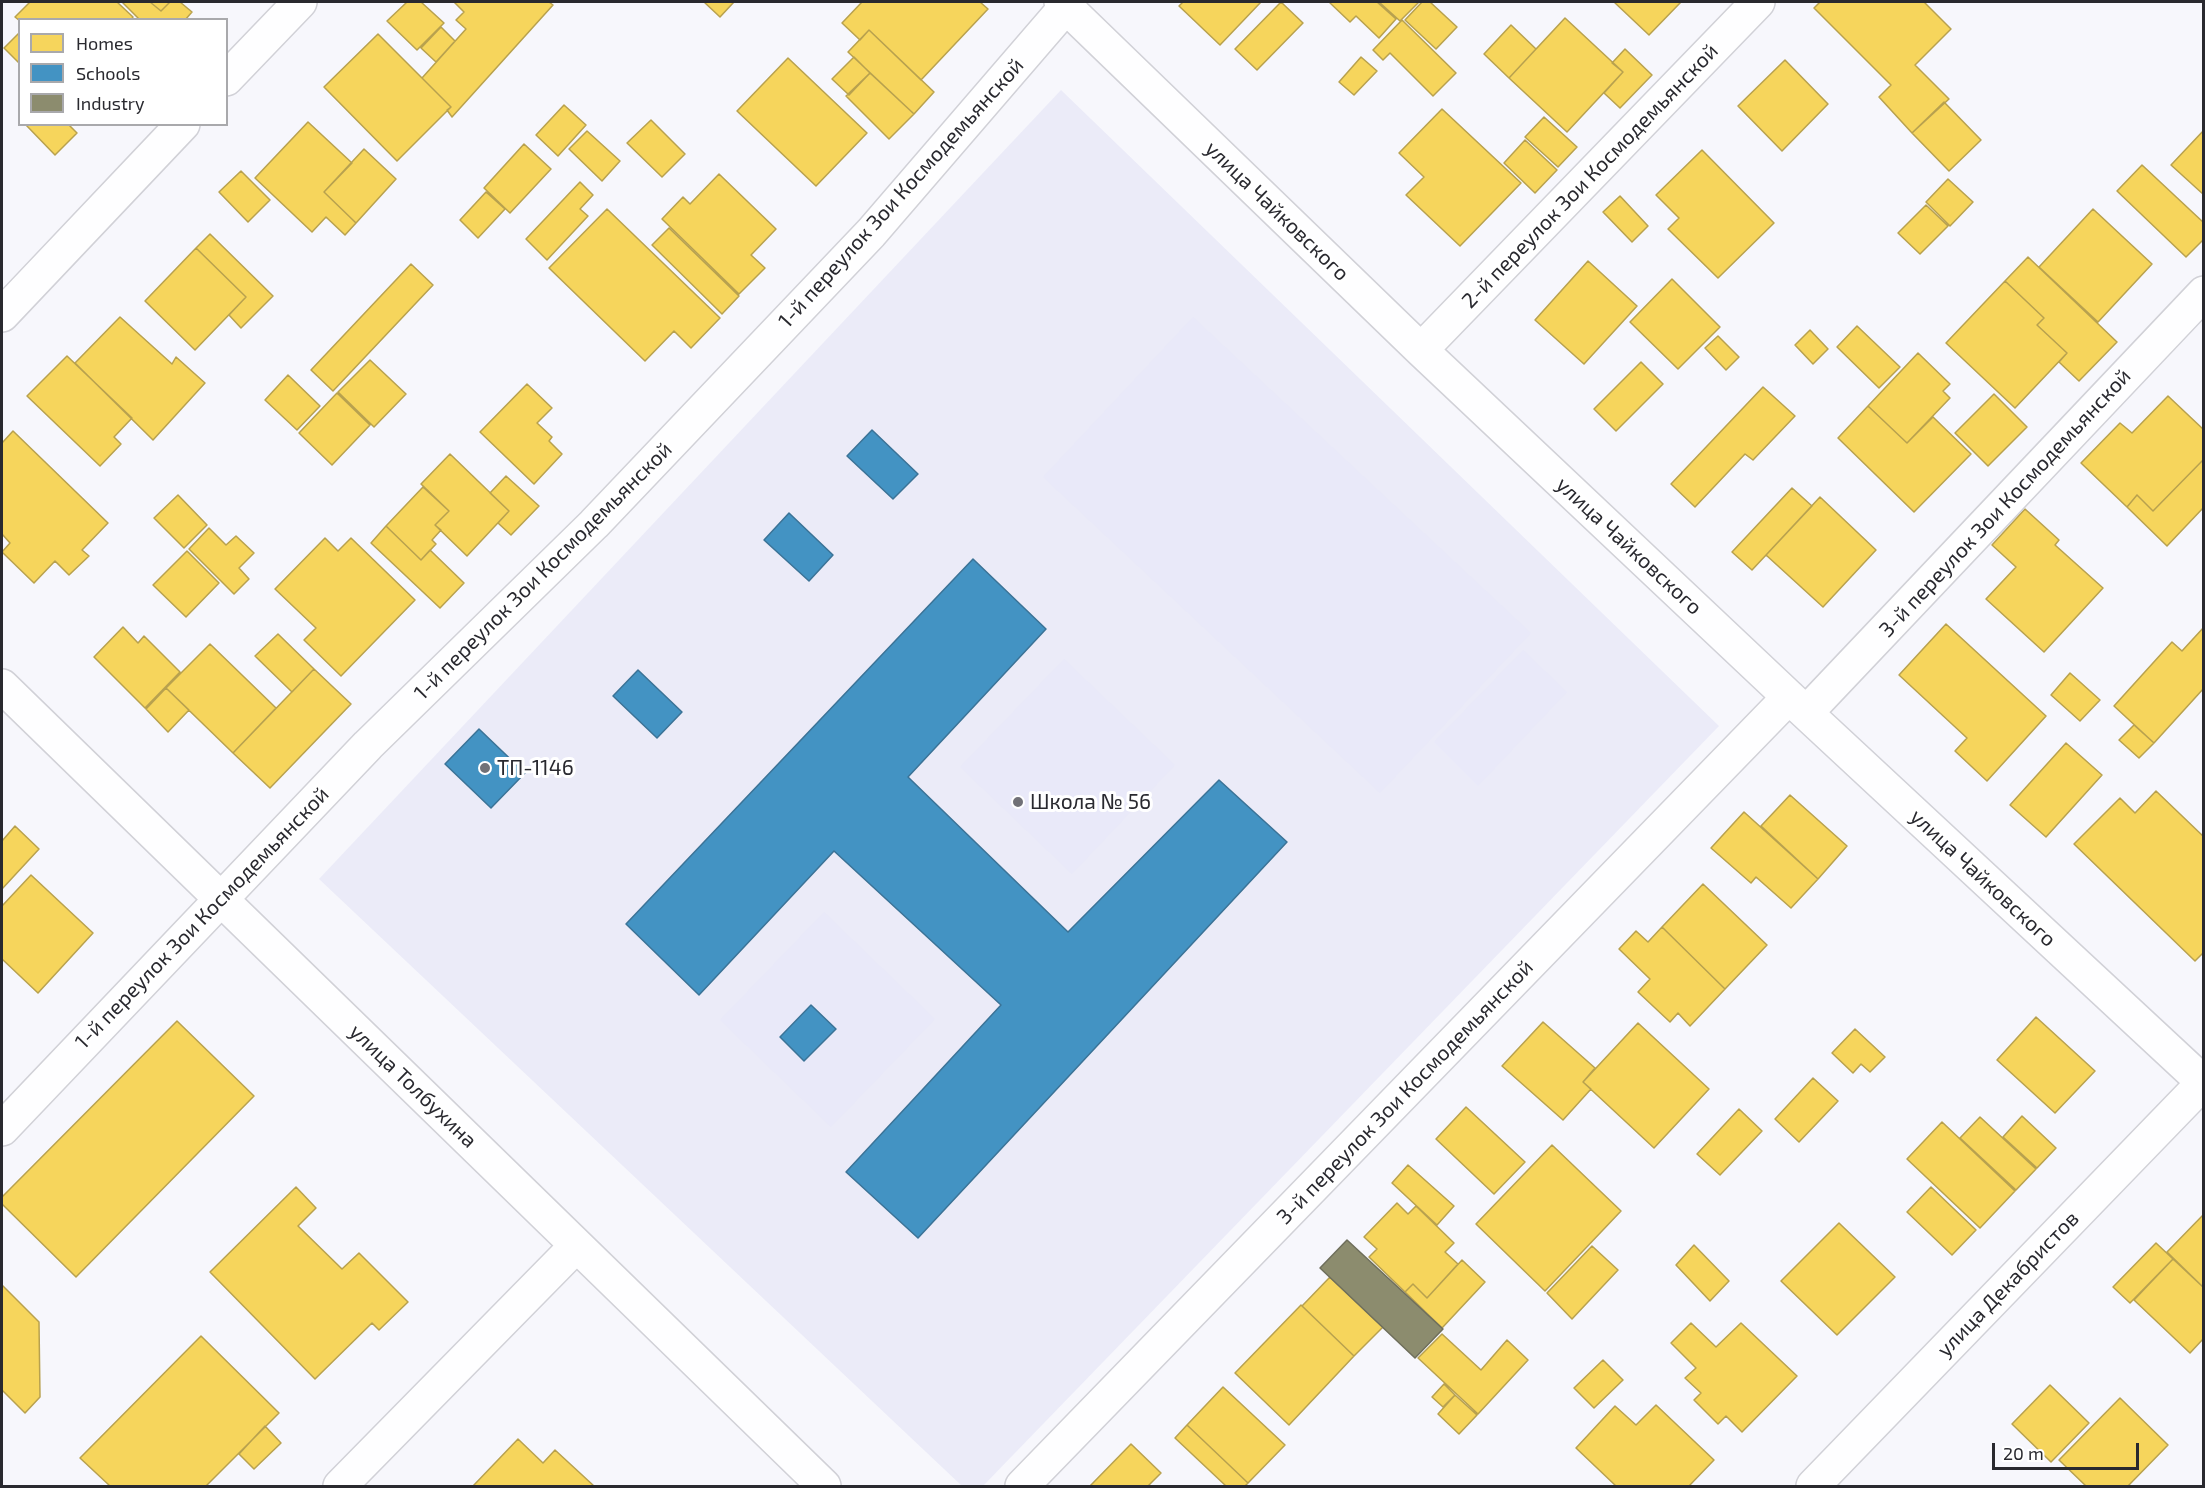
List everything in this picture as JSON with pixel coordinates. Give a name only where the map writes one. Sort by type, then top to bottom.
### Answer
[{"type":"street","points":[[228,77],[300,2]]},
{"type":"street","name":"2-й переулок Зои Космодемьянской","points":[[1421,350],[1758,2]]},
{"type":"street","name":"улица Чайковского","points":[[1066,3],[1421,350],[2203,1082]]},
{"type":"street","name":"1-й переулок Зои Космодемьянской","points":[[2,1129],[368,745],[594,524],[871,233],[1066,3]]},
{"type":"street","points":[[2,315],[181,126]]},
{"type":"street","name":"3-й переулок Зои Космодемьянской","points":[[1022,1486],[2204,293]]},
{"type":"street","name":"улица Толбухина","points":[[2,686],[824,1486]]},
{"type":"street","name":"улица Декабристов","points":[[1813,1486],[2203,1082]]},
{"type":"street","points":[[340,1486],[576,1246]]},
{"type":"shaded area","name":"Школа № 56","points":[[1061,90],[1719,726],[983,1486],[962,1486],[319,879]]},
{"type":"shaded area","points":[[1193,317],[1531,633],[1380,793],[1043,477]]},
{"type":"shaded area","points":[[1523,650],[1567,692],[1478,786],[1434,742]]},
{"type":"shaded area","points":[[1064,659],[1175,765],[1072,874],[960,767]]},
{"type":"shaded area","points":[[824,912],[935,1019],[831,1127],[720,1020]]},
{"type":"building: Homes","points":[[30,2],[117,2],[133,17],[18,19],[15,17]]},
{"type":"building: Homes","points":[[122,2],[150,2],[161,11],[170,2],[180,2],[192,12],[187,18],[138,18]]},
{"type":"building: Homes","points":[[150,2],[170,2],[161,11]]},
{"type":"building: Homes","points":[[407,2],[421,2],[444,23],[417,50],[387,21]]},
{"type":"building: Homes","points":[[454,2],[549,2],[553,5],[452,117],[447,110],[451,107],[422,78],[466,29],[456,20],[464,12]]},
{"type":"building: Homes","points":[[704,2],[734,2],[720,17]]},
{"type":"building: Homes","points":[[862,2],[980,2],[988,9],[921,80],[869,30],[860,40],[842,23]]},
{"type":"building: Homes","points":[[1183,2],[1261,2],[1220,45],[1179,6]]},
{"type":"building: Homes","points":[[1281,2],[1303,23],[1257,70],[1235,49]]},
{"type":"building: Homes","points":[[1329,2],[1377,2],[1396,19],[1379,38],[1356,16],[1350,22]]},
{"type":"building: Homes","points":[[1379,2],[1419,2],[1400,21]]},
{"type":"building: Homes","points":[[1422,2],[1430,2],[1457,27],[1436,49],[1405,20]]},
{"type":"building: Homes","points":[[1614,2],[1681,2],[1649,35]]},
{"type":"building: Homes","points":[[1820,2],[1924,2],[1951,29],[1915,65],[1949,99],[1912,133],[1879,97],[1891,85],[1814,8]]},
{"type":"building: Homes","points":[[1565,18],[1623,72],[1567,132],[1509,78]]},
{"type":"building: Homes","points":[[1402,20],[1456,73],[1433,96],[1390,53],[1383,60],[1373,50]]},
{"type":"building: Homes","points":[[1511,25],[1536,49],[1509,78],[1484,54]]},
{"type":"building: Homes","points":[[441,27],[455,41],[436,62],[421,48]]},
{"type":"building: Homes","points":[[869,30],[934,92],[914,114],[848,52]]},
{"type":"building: Homes","points":[[18,34],[18,62],[4,48]]},
{"type":"building: Homes","points":[[378,34],[451,107],[397,161],[324,87]]},
{"type":"building: Homes","points":[[1625,49],[1652,75],[1620,108],[1604,93],[1623,72],[1612,63]]},
{"type":"building: Homes","points":[[854,57],[870,73],[849,95],[832,79]]},
{"type":"building: Homes","points":[[1361,57],[1377,71],[1354,95],[1339,82]]},
{"type":"building: Homes","points":[[788,58],[867,133],[816,186],[737,111]]},
{"type":"building: Homes","points":[[1785,60],[1828,104],[1782,151],[1738,106]]},
{"type":"building: Homes","points":[[870,73],[914,114],[889,139],[846,96]]},
{"type":"building: Homes","points":[[1944,102],[1981,140],[1949,171],[1912,133]]},
{"type":"building: Homes","points":[[564,105],[586,125],[558,156],[536,135]]},
{"type":"building: Homes","points":[[1442,109],[1521,183],[1460,246],[1406,195],[1424,177],[1399,153]]},
{"type":"building: Homes","points":[[1544,117],[1577,147],[1558,167],[1525,137]]},
{"type":"building: Homes","points":[[651,120],[685,154],[662,177],[627,143]]},
{"type":"building: Homes","points":[[308,122],[352,163],[324,192],[356,223],[345,235],[326,217],[312,232],[255,178]]},
{"type":"building: Homes","points":[[27,126],[70,126],[77,133],[55,155]]},
{"type":"building: Homes","points":[[2204,130],[2204,195],[2171,165]]},
{"type":"building: Homes","points":[[587,131],[620,161],[602,181],[569,149]]},
{"type":"building: Homes","points":[[1525,140],[1557,170],[1535,193],[1504,163]]},
{"type":"building: Homes","points":[[524,144],[551,169],[510,213],[484,188]]},
{"type":"building: Homes","points":[[364,149],[396,179],[356,223],[324,192]]},
{"type":"building: Homes","points":[[1702,150],[1774,223],[1718,278],[1668,229],[1679,218],[1656,195]]},
{"type":"building: Homes","points":[[2142,165],[2204,223],[2204,239],[2186,257],[2117,191]]},
{"type":"building: Homes","points":[[241,171],[270,200],[248,222],[219,192]]},
{"type":"building: Homes","points":[[719,174],[776,229],[751,255],[765,268],[739,294],[662,219],[683,197],[690,204]]},
{"type":"building: Homes","points":[[1948,179],[1973,202],[1950,226],[1926,202]]},
{"type":"building: Homes","points":[[580,182],[593,195],[580,209],[588,216],[547,260],[526,239]]},
{"type":"building: Homes","points":[[486,192],[505,209],[478,238],[460,220]]},
{"type":"building: Homes","points":[[1620,196],[1648,226],[1632,242],[1603,212]]},
{"type":"building: Homes","points":[[1926,205],[1948,226],[1920,254],[1898,233]]},
{"type":"building: Homes","points":[[607,209],[720,318],[691,348],[674,331],[645,361],[549,268]]},
{"type":"building: Homes","points":[[2093,209],[2152,264],[2098,322],[2039,267]]},
{"type":"building: Homes","points":[[669,228],[739,296],[722,314],[652,245]]},
{"type":"building: Homes","points":[[210,234],[273,296],[241,328],[229,315],[246,297],[196,248]]},
{"type":"building: Homes","points":[[196,248],[246,297],[195,350],[145,301]]},
{"type":"building: Homes","points":[[2028,257],[2117,342],[2079,381],[2059,362],[2067,353],[2037,325],[2044,318],[2005,281]]},
{"type":"building: Homes","points":[[1588,261],[1637,306],[1584,364],[1535,320]]},
{"type":"building: Homes","points":[[411,264],[433,285],[333,391],[311,370]]},
{"type":"building: Homes","points":[[1672,279],[1720,327],[1678,369],[1630,322]]},
{"type":"building: Homes","points":[[2005,281],[2044,318],[2037,325],[2067,353],[2015,408],[1946,343]]},
{"type":"building: Homes","points":[[120,317],[172,364],[176,357],[205,383],[153,440],[75,363]]},
{"type":"building: Homes","points":[[1857,326],[1900,367],[1879,388],[1837,347]]},
{"type":"building: Homes","points":[[1810,330],[1828,349],[1813,364],[1795,345]]},
{"type":"building: Homes","points":[[1718,336],[1739,357],[1726,370],[1705,348]]},
{"type":"building: Homes","points":[[1918,353],[1950,384],[1943,391],[1950,398],[1907,443],[1868,406]]},
{"type":"building: Homes","points":[[67,356],[132,418],[114,437],[121,444],[100,466],[27,396]]},
{"type":"building: Homes","points":[[370,360],[406,394],[374,427],[338,392]]},
{"type":"building: Homes","points":[[1641,362],[1663,384],[1616,431],[1594,409]]},
{"type":"building: Homes","points":[[288,375],[320,406],[297,430],[265,400]]},
{"type":"building: Homes","points":[[527,384],[552,408],[537,423],[552,437],[549,441],[562,454],[534,484],[480,432]]},
{"type":"building: Homes","points":[[1763,387],[1795,416],[1753,460],[1745,454],[1695,507],[1671,484]]},
{"type":"building: Homes","points":[[337,393],[370,425],[332,465],[299,433]]},
{"type":"building: Homes","points":[[1994,394],[2027,427],[1988,466],[1955,433]]},
{"type":"building: Homes","points":[[2168,396],[2204,430],[2204,459],[2153,511],[2137,495],[2127,507],[2081,463],[2120,423],[2132,433]]},
{"type":"building: Homes","points":[[1868,406],[1907,443],[1933,417],[1971,454],[1914,512],[1838,438]]},
{"type":"building: Homes","points":[[13,431],[108,523],[82,550],[89,556],[69,575],[55,561],[34,583],[2,552],[10,543],[2,534],[2,443]]},
{"type":"building: Homes","points":[[450,454],[509,511],[467,556],[435,525],[449,511],[421,484]]},
{"type":"building: Homes","points":[[2204,459],[2204,507],[2167,546],[2127,507],[2137,495],[2153,511]]},
{"type":"building: Homes","points":[[506,476],[539,506],[511,535],[498,523],[509,511],[490,493]]},
{"type":"building: Homes","points":[[423,487],[449,511],[435,525],[441,530],[432,540],[436,544],[421,560],[386,526]]},
{"type":"building: Homes","points":[[1792,488],[1812,506],[1752,570],[1732,552]]},
{"type":"building: Homes","points":[[178,495],[207,525],[184,548],[154,518]]},
{"type":"building: Homes","points":[[1820,497],[1876,550],[1823,607],[1766,555]]},
{"type":"building: Homes","points":[[2025,509],[2059,540],[2055,545],[2103,588],[2044,652],[1986,599],[2016,567],[1992,545]]},
{"type":"building: Homes","points":[[386,526],[421,560],[430,550],[464,583],[440,608],[371,543]]},
{"type":"building: Homes","points":[[209,528],[226,545],[236,536],[254,553],[239,568],[249,579],[234,594],[189,549]]},
{"type":"building: Homes","points":[[325,538],[338,551],[351,538],[415,600],[341,676],[304,640],[316,628],[275,589]]},
{"type":"building: Homes","points":[[187,551],[219,583],[186,617],[153,585]]},
{"type":"building: Homes","points":[[1946,624],[2046,716],[1987,781],[1955,751],[1967,738],[1899,675]]},
{"type":"building: Homes","points":[[123,627],[138,643],[144,636],[180,672],[145,708],[94,657]]},
{"type":"building: Homes","points":[[2204,627],[2204,688],[2154,743],[2114,706],[2172,642],[2182,651]]},
{"type":"building: Homes","points":[[278,634],[314,669],[292,692],[255,656]]},
{"type":"building: Homes","points":[[210,644],[276,708],[233,753],[166,688]]},
{"type":"building: Homes","points":[[314,669],[351,704],[270,788],[233,753]]},
{"type":"building: Homes","points":[[2070,673],[2100,700],[2080,721],[2051,695]]},
{"type":"building: Homes","points":[[166,688],[189,710],[168,732],[146,709]]},
{"type":"building: Homes","points":[[2134,725],[2154,743],[2139,758],[2119,740]]},
{"type":"building: Homes","points":[[2066,743],[2102,775],[2046,837],[2010,805]]},
{"type":"building: Homes","points":[[2156,791],[2204,837],[2204,952],[2195,961],[2074,844],[2120,798],[2135,813]]},
{"type":"building: Homes","points":[[1790,795],[1847,846],[1818,879],[1761,826]]},
{"type":"building: Homes","points":[[1744,812],[1818,879],[1791,908],[1756,877],[1751,883],[1711,848]]},
{"type":"building: Homes","points":[[15,826],[39,849],[2,889],[2,841]]},
{"type":"building: Homes","points":[[31,875],[93,933],[38,993],[2,959],[2,906]]},
{"type":"building: Homes","points":[[1703,884],[1767,945],[1725,989],[1662,927]]},
{"type":"building: Homes","points":[[1662,927],[1725,989],[1690,1026],[1678,1013],[1670,1022],[1638,992],[1650,979],[1619,949],[1636,931],[1648,942]]},
{"type":"building: Homes","points":[[2036,1017],[2095,1071],[2055,1113],[1997,1060]]},
{"type":"building: Homes","points":[[177,1021],[254,1096],[76,1277],[2,1204],[2,1197]]},
{"type":"building: Homes","points":[[1543,1022],[1595,1068],[1583,1082],[1591,1089],[1563,1120],[1502,1066]]},
{"type":"building: Homes","points":[[1638,1023],[1709,1089],[1654,1148],[1583,1082]]},
{"type":"building: Homes","points":[[1855,1029],[1885,1057],[1870,1072],[1861,1064],[1853,1073],[1832,1053]]},
{"type":"building: Homes","points":[[1813,1078],[1838,1101],[1799,1142],[1775,1119]]},
{"type":"building: Homes","points":[[1466,1107],[1525,1162],[1494,1194],[1436,1139]]},
{"type":"building: Homes","points":[[1739,1109],[1762,1131],[1720,1175],[1697,1154]]},
{"type":"building: Homes","points":[[2022,1116],[2056,1148],[2037,1168],[2003,1137]]},
{"type":"building: Homes","points":[[1980,1117],[2036,1169],[2016,1190],[1960,1138]]},
{"type":"building: Homes","points":[[1942,1122],[2015,1191],[1980,1228],[1907,1159]]},
{"type":"building: Homes","points":[[1552,1145],[1621,1211],[1545,1291],[1476,1224]]},
{"type":"building: Homes","points":[[1408,1165],[1454,1206],[1437,1225],[1392,1183]]},
{"type":"building: Homes","points":[[296,1187],[316,1208],[298,1226],[342,1269],[359,1253],[408,1302],[379,1330],[372,1323],[315,1379],[210,1272]]},
{"type":"building: Homes","points":[[1931,1187],[1976,1230],[1952,1255],[1907,1212]]},
{"type":"building: Homes","points":[[1397,1203],[1408,1214],[1416,1206],[1454,1243],[1445,1252],[1458,1264],[1427,1298],[1413,1284],[1405,1292],[1369,1257],[1377,1249],[1364,1237]]},
{"type":"building: Homes","points":[[2204,1214],[2204,1288],[2167,1252]]},
{"type":"building: Homes","points":[[1839,1223],[1895,1277],[1837,1335],[1781,1281]]},
{"type":"building: Homes","points":[[2156,1243],[2173,1259],[2130,1303],[2113,1287]]},
{"type":"building: Homes","points":[[1694,1245],[1729,1281],[1710,1301],[1676,1265]]},
{"type":"building: Homes","points":[[1592,1246],[1618,1270],[1572,1319],[1547,1293]]},
{"type":"building: Homes","points":[[2173,1259],[2204,1288],[2204,1338],[2190,1353],[2134,1300]]},
{"type":"building: Homes","points":[[1462,1260],[1485,1282],[1442,1328],[1405,1292],[1413,1284],[1427,1298]]},
{"type":"building: Homes","points":[[1330,1277],[1383,1327],[1354,1356],[1302,1306]]},
{"type":"building: Homes","points":[[2,1285],[39,1322],[40,1397],[25,1413],[2,1390]]},
{"type":"building: Homes","points":[[1301,1305],[1354,1356],[1289,1425],[1235,1373]]},
{"type":"building: Homes","points":[[1691,1323],[1716,1347],[1741,1323],[1797,1376],[1742,1432],[1726,1416],[1718,1424],[1694,1400],[1701,1393],[1685,1378],[1696,1368],[1671,1343]]},
{"type":"building: Homes","points":[[1442,1334],[1481,1370],[1507,1340],[1528,1360],[1478,1414],[1418,1358]]},
{"type":"building: Homes","points":[[201,1336],[279,1413],[206,1486],[110,1486],[80,1458]]},
{"type":"building: Homes","points":[[1603,1360],[1623,1380],[1594,1408],[1574,1388]]},
{"type":"building: Homes","points":[[1444,1384],[1455,1395],[1443,1407],[1432,1397]]},
{"type":"building: Homes","points":[[2050,1385],[2089,1423],[2051,1462],[2012,1424]]},
{"type":"building: Homes","points":[[1223,1387],[1285,1445],[1248,1483],[1187,1425]]},
{"type":"building: Homes","points":[[1455,1395],[1477,1415],[1459,1434],[1438,1414]]},
{"type":"building: Homes","points":[[2120,1398],[2168,1445],[2128,1486],[2086,1486],[2059,1460]]},
{"type":"building: Homes","points":[[1656,1405],[1714,1460],[1689,1486],[1616,1486],[1576,1448],[1615,1406],[1636,1425]]},
{"type":"building: Homes","points":[[1187,1425],[1248,1483],[1245,1486],[1226,1486],[1175,1438]]},
{"type":"building: Homes","points":[[265,1426],[281,1443],[254,1469],[239,1454]]},
{"type":"building: Homes","points":[[518,1439],[543,1463],[555,1450],[594,1486],[473,1486]]},
{"type":"building: Homes","points":[[1131,1444],[1161,1473],[1148,1486],[1090,1486]]},
{"type":"building: Schools","points":[[872,430],[918,474],[893,499],[847,456]]},
{"type":"building: Schools","points":[[789,513],[833,555],[809,581],[764,540]]},
{"type":"building: Schools","points":[[973,559],[1046,629],[908,777],[1068,932],[1219,780],[1287,842],[918,1238],[846,1172],[1001,1005],[834,851],[699,995],[626,924]]},
{"type":"building: Schools","points":[[638,670],[682,712],[657,738],[613,696]]},
{"type":"building: Schools","name":"ТП-1146","points":[[479,729],[525,773],[491,808],[445,764]]},
{"type":"building: Schools","points":[[811,1005],[836,1029],[804,1061],[780,1037]]},
{"type":"building: Industry","points":[[1347,1240],[1443,1329],[1415,1358],[1320,1268]]},
{"type":"place","name":"ТП-1146","points":[[485,768]]},
{"type":"place","name":"Школа № 56","points":[[1018,802]]}]
